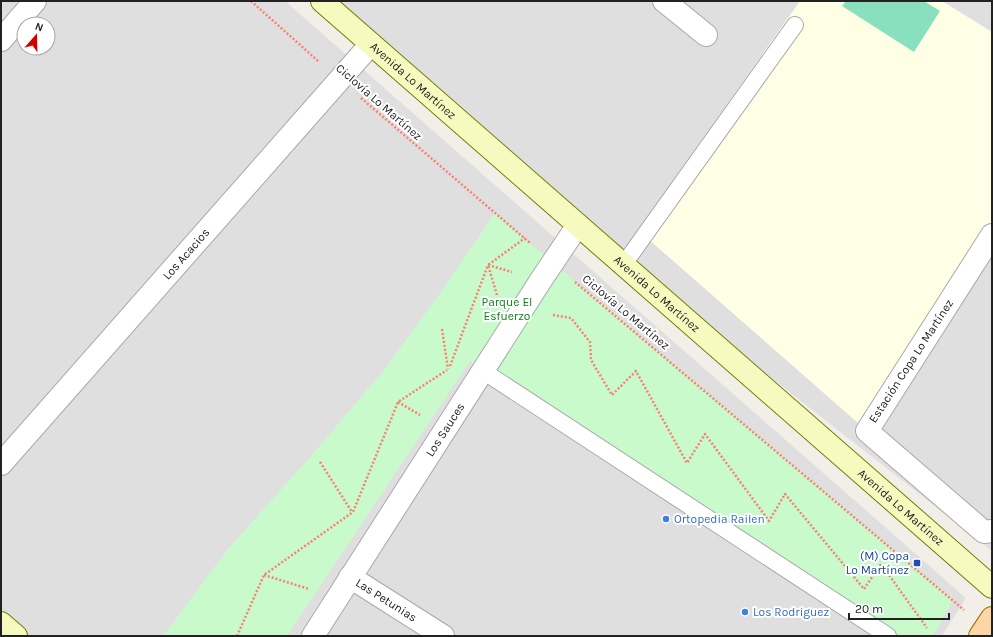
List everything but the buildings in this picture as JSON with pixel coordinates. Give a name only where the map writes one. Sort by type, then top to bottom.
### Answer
[{"type":"main road","name":"Avenida Lo Martínez","points":[[322,1],[992,587]]},
{"type":"street","points":[[1,40],[35,1]]},
{"type":"street","points":[[664,1],[706,35]]},
{"type":"street","name":"Los Acacios","points":[[1,464],[371,44]]},
{"type":"street","name":"Los Sauces","points":[[313,636],[482,371],[578,225]]},
{"type":"street","name":"Estación Copa Lo Martínez","points":[[992,235],[867,431],[984,532],[992,531]]},
{"type":"street","name":"Las Petunias","points":[[350,577],[444,636]]},
{"type":"lane","points":[[624,264],[795,25]]},
{"type":"lane","points":[[482,371],[888,636]]},
{"type":"path","name":"Ciclovía Lo Martínez","points":[[251,1],[339,80],[525,238],[547,271],[986,627]]},
{"type":"path","points":[[237,636],[264,575],[353,512],[398,402],[449,369],[488,265],[525,238]]},
{"type":"path","points":[[488,265],[547,271]]},
{"type":"path","points":[[552,314],[572,318],[590,342],[591,360],[612,395],[636,371],[687,463],[705,434],[769,521],[785,494],[864,589],[881,564],[927,628]]},
{"type":"path","points":[[442,329],[449,369]]},
{"type":"path","points":[[320,462],[353,512]]},
{"type":"path","points":[[264,575],[337,598]]},
{"type":"shaded area","points":[[1,1],[285,1],[966,598],[942,636],[1,636]]},
{"type":"shaded area","points":[[318,1],[992,1],[992,551],[559,211]]},
{"type":"shaded area","points":[[800,1],[942,1],[992,32],[992,235],[867,431],[638,230]]},
{"type":"green space","points":[[846,1],[924,1],[940,11],[914,52],[842,6]]},
{"type":"green space","name":"Parque El Esfuerzo","points":[[495,213],[953,600],[933,636],[894,636],[558,410],[470,361],[287,636],[163,636],[228,549],[311,456],[384,370],[438,296]]},
{"type":"place","name":"Ortopedia Railen","points":[[666,519]]},
{"type":"place","name":"(M) Copa Lo Martínez","points":[[917,563]]},
{"type":"place","name":"Los Rodriguez","points":[[745,612]]}]
